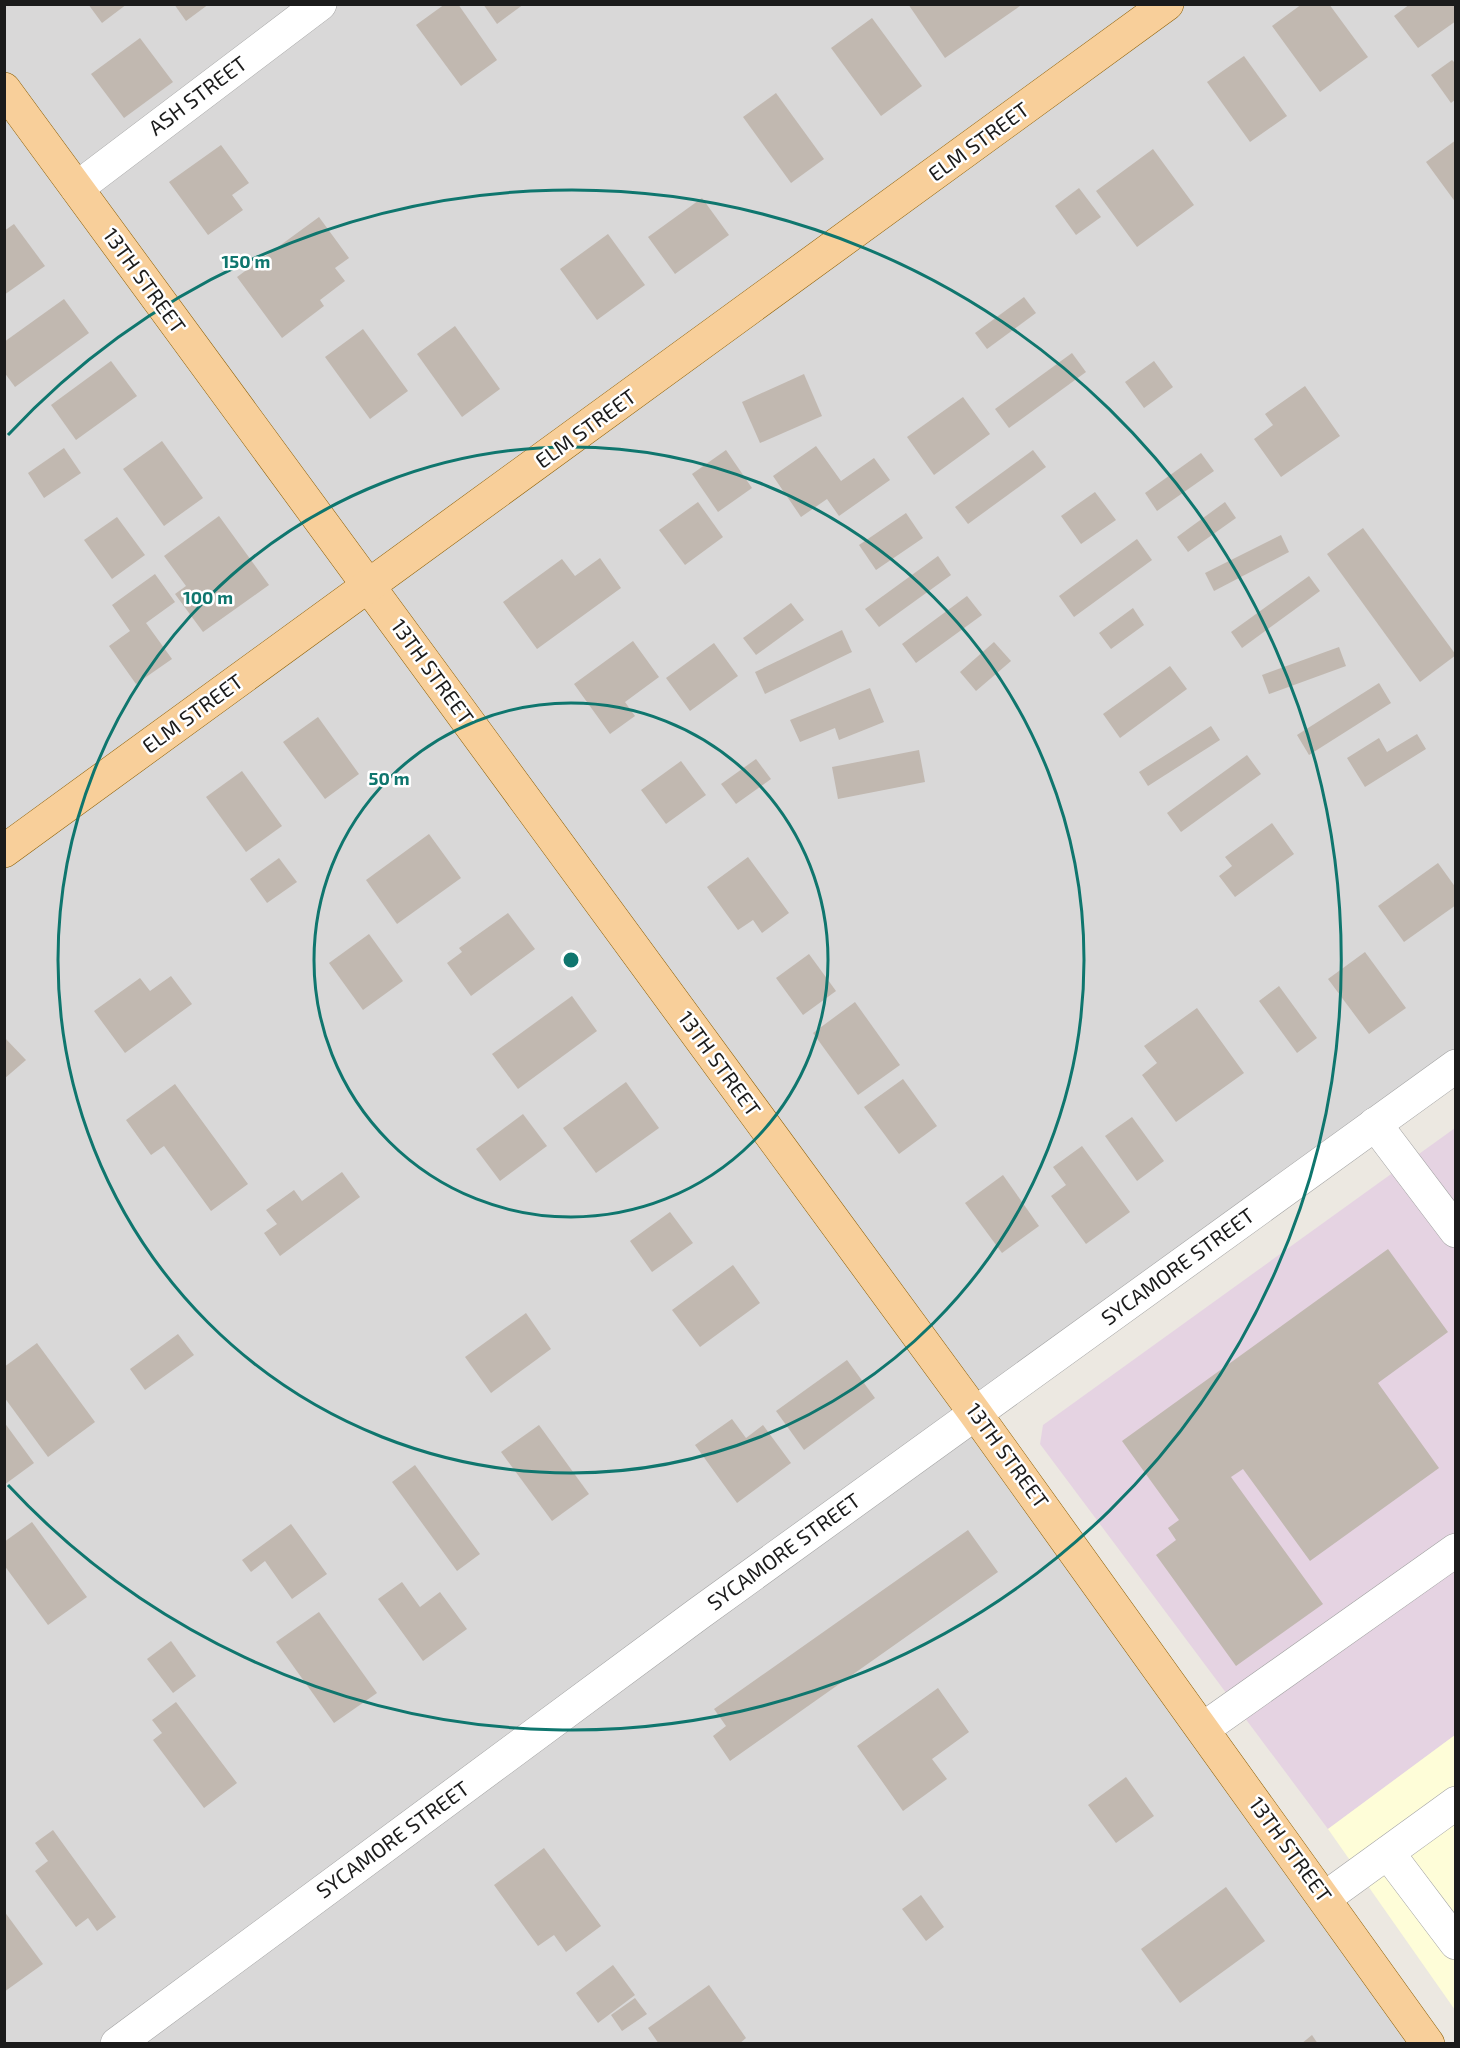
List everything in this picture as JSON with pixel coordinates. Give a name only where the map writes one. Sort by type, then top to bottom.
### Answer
[{"type":"main road","name":"ELM STREET","points":[[4,851],[1167,4]]},
{"type":"main road","name":"13TH STREET","points":[[4,89],[975,1413],[1428,2043]]},
{"type":"street","name":"ASH STREET","points":[[77,188],[320,4]]},
{"type":"street","name":"SYCAMORE STREET","points":[[117,2043],[688,1621],[1455,1066]]},
{"type":"street","points":[[1375,1124],[1455,1231]]},
{"type":"street","points":[[1203,1729],[1455,1550]]},
{"type":"street","points":[[1325,1898],[1455,1803]]},
{"type":"street","points":[[1388,1853],[1455,1943]]},
{"type":"shaded area","points":[[5,5],[1455,5],[1455,1066],[976,1413],[1427,2043],[5,2044]]},
{"type":"shaded area","points":[[1455,1128],[1455,1735],[1328,1829],[1040,1444],[1043,1425]]},
{"type":"shaded area","points":[[1455,1735],[1455,2010],[1328,1829]]},
{"type":"building","points":[[88,4],[127,4],[102,23]]},
{"type":"building","points":[[174,4],[209,4],[186,21]]},
{"type":"building","points":[[445,4],[458,4],[497,60],[461,86],[416,25]]},
{"type":"building","points":[[483,4],[524,4],[497,24]]},
{"type":"building","points":[[908,4],[1023,4],[945,58]]},
{"type":"building","points":[[1302,4],[1329,4],[1368,57],[1320,92],[1272,26]]},
{"type":"building","points":[[1410,4],[1456,4],[1456,21],[1418,48],[1394,16]]},
{"type":"building","points":[[872,18],[922,86],[881,116],[831,48]]},
{"type":"building","points":[[140,38],[173,82],[124,118],[91,74]]},
{"type":"building","points":[[1244,56],[1287,116],[1250,142],[1207,82]]},
{"type":"building","points":[[1452,60],[1456,64],[1456,99],[1451,103],[1431,75]]},
{"type":"building","points":[[776,93],[824,159],[791,183],[743,117]]},
{"type":"building","points":[[1456,140],[1456,203],[1426,162]]},
{"type":"building","points":[[221,145],[249,183],[232,195],[243,210],[208,235],[169,182]]},
{"type":"building","points":[[1153,149],[1194,205],[1137,247],[1096,191]]},
{"type":"building","points":[[1079,188],[1101,217],[1076,235],[1055,206]]},
{"type":"building","points":[[702,198],[729,235],[675,274],[648,237]]},
{"type":"building","points":[[319,217],[349,258],[335,268],[345,281],[320,300],[324,306],[282,338],[237,277]]},
{"type":"building","points":[[14,224],[45,266],[4,295],[4,231]]},
{"type":"building","points":[[608,234],[645,285],[597,320],[560,269]]},
{"type":"building","points":[[1024,297],[1036,313],[987,349],[975,333]]},
{"type":"building","points":[[64,299],[89,333],[15,387],[4,372],[4,342]]},
{"type":"building","points":[[455,326],[500,389],[462,417],[417,354]]},
{"type":"building","points":[[363,329],[408,391],[370,419],[325,357]]},
{"type":"building","points":[[1072,353],[1086,372],[1009,428],[995,409]]},
{"type":"building","points":[[111,361],[137,396],[76,440],[51,405]]},
{"type":"building","points":[[1154,361],[1173,387],[1144,408],[1125,382]]},
{"type":"building","points":[[804,374],[822,416],[760,443],[742,402]]},
{"type":"building","points":[[1305,386],[1340,436],[1281,477],[1254,439],[1273,425],[1265,414]]},
{"type":"building","points":[[963,397],[990,434],[934,475],[907,437]]},
{"type":"building","points":[[162,441],[203,498],[164,526],[123,469]]},
{"type":"building","points":[[816,446],[841,481],[874,458],[890,480],[839,516],[827,499],[801,517],[773,476]]},
{"type":"building","points":[[64,448],[81,473],[44,498],[28,473]]},
{"type":"building","points":[[726,450],[752,488],[718,512],[692,474]]},
{"type":"building","points":[[1033,450],[1046,467],[968,524],[955,507]]},
{"type":"building","points":[[1201,453],[1214,471],[1157,511],[1145,493]]},
{"type":"building","points":[[1095,492],[1116,520],[1081,544],[1061,516]]},
{"type":"building","points":[[698,502],[723,537],[685,565],[659,530]]},
{"type":"building","points":[[1225,502],[1236,518],[1188,552],[1177,537]]},
{"type":"building","points":[[906,513],[923,538],[876,570],[859,545]]},
{"type":"building","points":[[219,516],[269,585],[203,632],[175,594],[186,586],[164,556]]},
{"type":"building","points":[[117,517],[145,555],[112,579],[84,540]]},
{"type":"building","points":[[1363,528],[1456,655],[1420,682],[1327,554]]},
{"type":"building","points":[[1281,535],[1289,552],[1214,591],[1205,573]]},
{"type":"building","points":[[1137,539],[1152,560],[1074,617],[1059,596]]},
{"type":"building","points":[[938,556],[951,575],[879,627],[865,609]]},
{"type":"building","points":[[600,558],[621,588],[537,649],[503,602],[562,559],[575,576]]},
{"type":"building","points":[[155,574],[175,602],[146,623],[172,659],[136,684],[109,646],[130,631],[112,605]]},
{"type":"building","points":[[1309,576],[1320,591],[1242,648],[1231,632]]},
{"type":"building","points":[[967,596],[982,615],[916,663],[902,644]]},
{"type":"building","points":[[791,603],[804,620],[756,655],[743,638]]},
{"type":"building","points":[[1133,608],[1144,625],[1111,649],[1099,633]]},
{"type":"building","points":[[842,630],[852,652],[765,694],[755,672]]},
{"type":"building","points":[[633,641],[659,677],[625,702],[635,716],[610,734],[574,684]]},
{"type":"building","points":[[994,642],[1011,661],[976,691],[960,672]]},
{"type":"building","points":[[714,643],[738,676],[690,711],[666,678]]},
{"type":"building","points":[[1339,647],[1346,666],[1269,694],[1262,675]]},
{"type":"building","points":[[1170,666],[1187,689],[1120,738],[1103,714]]},
{"type":"building","points":[[1379,683],[1391,703],[1309,755],[1297,735]]},
{"type":"building","points":[[870,688],[884,722],[839,740],[835,728],[800,742],[790,720]]},
{"type":"building","points":[[318,717],[359,774],[325,799],[283,742]]},
{"type":"building","points":[[1211,726],[1220,740],[1148,786],[1139,772]]},
{"type":"building","points":[[1417,734],[1426,749],[1365,787],[1347,758],[1379,738],[1387,752]]},
{"type":"building","points":[[919,750],[925,782],[838,799],[832,767]]},
{"type":"building","points":[[1247,755],[1261,774],[1181,832],[1167,813]]},
{"type":"building","points":[[756,759],[771,779],[736,804],[721,784]]},
{"type":"building","points":[[681,761],[706,795],[666,824],[641,790]]},
{"type":"building","points":[[242,771],[282,826],[246,852],[206,797]]},
{"type":"building","points":[[1272,823],[1294,854],[1235,897],[1219,876],[1232,866],[1225,857]]},
{"type":"building","points":[[429,834],[461,878],[397,924],[366,880]]},
{"type":"building","points":[[748,857],[789,913],[762,933],[753,920],[738,930],[707,887]]},
{"type":"building","points":[[279,858],[297,882],[267,903],[250,879]]},
{"type":"building","points":[[1438,863],[1456,888],[1456,905],[1404,942],[1378,906]]},
{"type":"building","points":[[508,913],[535,949],[471,996],[447,963],[462,952],[459,948]]},
{"type":"building","points":[[369,934],[403,981],[363,1010],[329,963]]},
{"type":"building","points":[[1365,952],[1406,1008],[1369,1034],[1328,979]]},
{"type":"building","points":[[809,954],[836,991],[803,1015],[776,978]]},
{"type":"building","points":[[171,976],[192,1004],[125,1053],[94,1011],[140,978],[150,991]]},
{"type":"building","points":[[1279,986],[1317,1038],[1297,1053],[1259,1001]]},
{"type":"building","points":[[572,996],[597,1031],[518,1089],[492,1054]]},
{"type":"building","points":[[855,1002],[900,1065],[858,1095],[813,1033]]},
{"type":"building","points":[[1197,1008],[1244,1073],[1176,1122],[1142,1075],[1157,1063],[1144,1046]]},
{"type":"building","points":[[4,1037],[26,1060],[4,1079]]},
{"type":"building","points":[[903,1079],[937,1126],[899,1154],[864,1107]]},
{"type":"building","points":[[626,1082],[659,1128],[596,1173],[563,1128]]},
{"type":"building","points":[[175,1084],[248,1184],[211,1211],[164,1146],[151,1155],[126,1120]]},
{"type":"building","points":[[523,1114],[547,1146],[500,1181],[476,1149]]},
{"type":"building","points":[[1132,1117],[1164,1161],[1137,1181],[1105,1136]]},
{"type":"building","points":[[1082,1146],[1130,1212],[1086,1244],[1051,1196],[1066,1185],[1053,1167]]},
{"type":"building","points":[[342,1172],[360,1197],[280,1256],[264,1233],[277,1224],[266,1210],[294,1190],[302,1201]]},
{"type":"building","points":[[1003,1175],[1039,1226],[1002,1253],[965,1203]]},
{"type":"building","points":[[670,1212],[693,1243],[652,1272],[630,1241]]},
{"type":"building","points":[[1388,1249],[1448,1332],[1378,1383],[1439,1468],[1310,1561],[1243,1469],[1231,1477],[1323,1604],[1236,1666],[1156,1555],[1176,1540],[1168,1528],[1179,1520],[1122,1441]]},
{"type":"building","points":[[733,1265],[760,1303],[700,1347],[672,1310]]},
{"type":"building","points":[[526,1313],[551,1349],[491,1393],[465,1357]]},
{"type":"building","points":[[178,1334],[194,1355],[145,1390],[130,1369]]},
{"type":"building","points":[[37,1343],[95,1422],[48,1457],[4,1397],[4,1367]]},
{"type":"building","points":[[847,1360],[875,1398],[804,1450],[776,1411]]},
{"type":"building","points":[[732,1419],[746,1438],[763,1425],[791,1463],[737,1503],[695,1445]]},
{"type":"building","points":[[4,1422],[34,1463],[4,1485]]},
{"type":"building","points":[[539,1425],[589,1494],[552,1521],[501,1452]]},
{"type":"building","points":[[415,1465],[480,1554],[457,1571],[392,1482]]},
{"type":"building","points":[[32,1522],[87,1597],[48,1625],[4,1565],[4,1542]]},
{"type":"building","points":[[291,1524],[327,1574],[292,1599],[265,1561],[251,1572],[242,1560]]},
{"type":"building","points":[[968,1530],[998,1572],[730,1761],[713,1736],[726,1726],[714,1709]]},
{"type":"building","points":[[402,1582],[420,1607],[440,1592],[467,1629],[423,1661],[378,1599]]},
{"type":"building","points":[[319,1612],[377,1693],[334,1723],[276,1642]]},
{"type":"building","points":[[171,1641],[196,1676],[173,1693],[147,1659]]},
{"type":"building","points":[[938,1688],[969,1732],[932,1759],[947,1779],[903,1811],[857,1746]]},
{"type":"building","points":[[176,1702],[237,1783],[204,1808],[153,1740],[162,1733],[152,1720]]},
{"type":"building","points":[[1126,1777],[1154,1816],[1116,1843],[1088,1805]]},
{"type":"building","points":[[53,1830],[116,1917],[97,1931],[88,1918],[76,1927],[35,1871],[48,1861],[35,1843]]},
{"type":"building","points":[[544,1848],[601,1926],[566,1952],[554,1935],[538,1946],[494,1885]]},
{"type":"building","points":[[1226,1887],[1265,1941],[1180,2003],[1141,1949]]},
{"type":"building","points":[[921,1895],[944,1927],[926,1941],[902,1909]]},
{"type":"building","points":[[4,1911],[43,1964],[4,1992]]},
{"type":"building","points":[[613,1965],[635,1995],[598,2023],[576,1993]]},
{"type":"building","points":[[709,1985],[746,2038],[739,2044],[659,2044],[648,2028]]},
{"type":"building","points":[[635,1998],[647,2014],[622,2031],[611,2015]]},
{"type":"building","points":[[1312,2035],[1318,2044],[1301,2044]]}]
